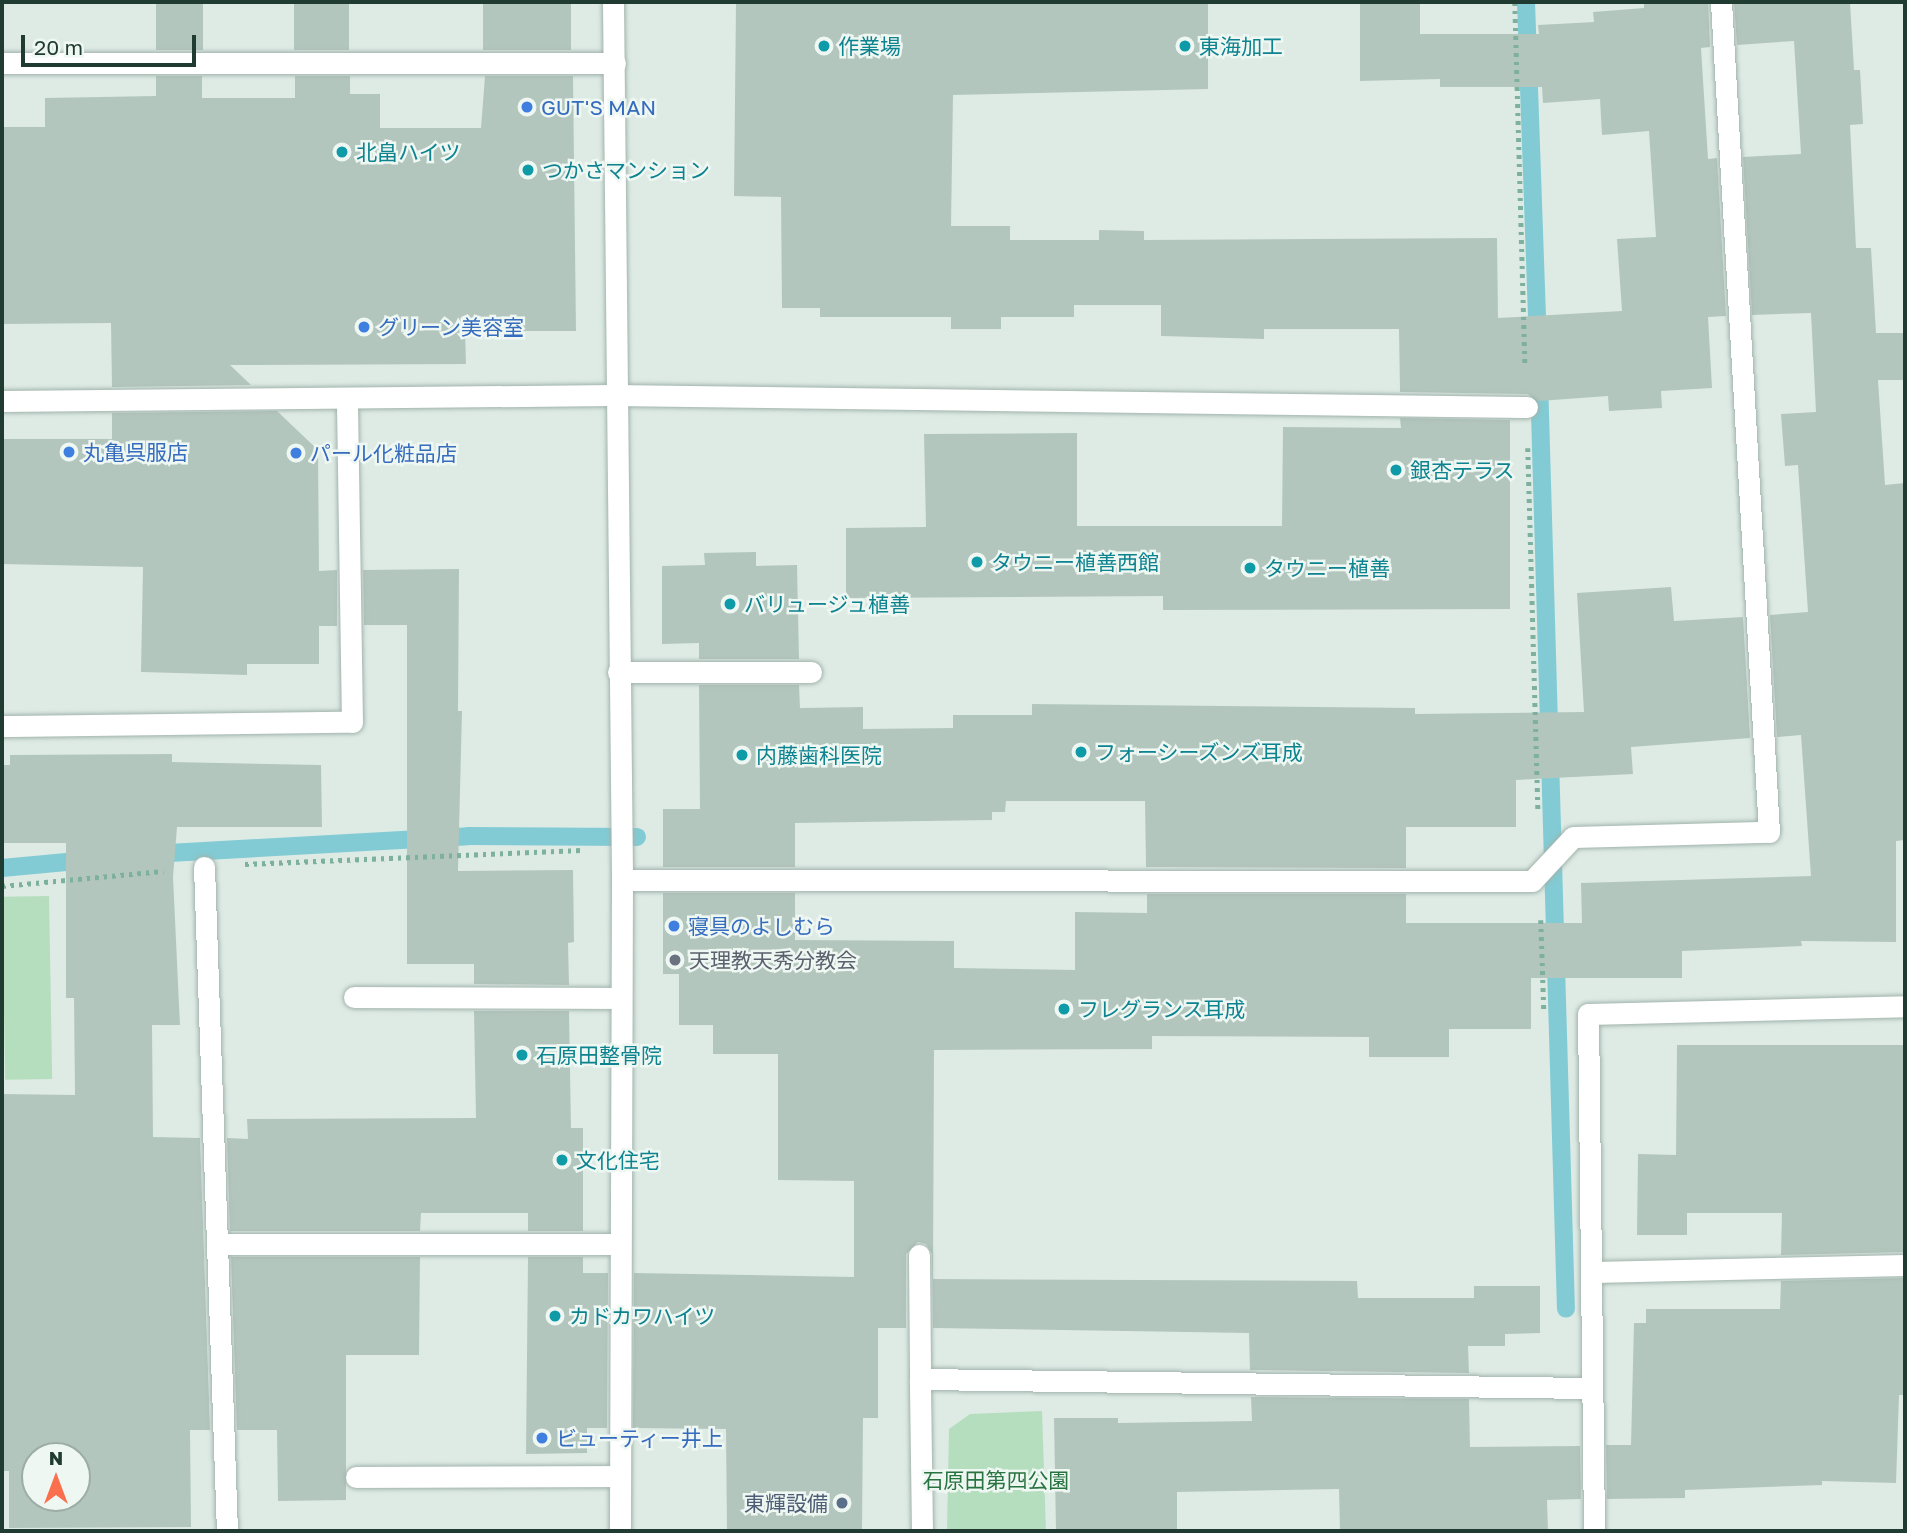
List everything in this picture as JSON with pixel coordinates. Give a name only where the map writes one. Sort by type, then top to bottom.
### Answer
[{"type":"street","points":[[612,2],[615,63],[613,395],[622,880],[618,1244],[620,1531]]},
{"type":"street","points":[[622,880],[1532,881],[1573,837],[1769,832],[1721,2]]},
{"type":"street","points":[[2,63],[615,63]]},
{"type":"street","points":[[2,401],[347,401],[613,395],[1527,407]]},
{"type":"street","points":[[2,726],[352,722],[347,401]]},
{"type":"street","points":[[618,672],[811,672]]},
{"type":"street","points":[[204,867],[220,1244],[227,1531]]},
{"type":"street","points":[[354,997],[621,998]]},
{"type":"street","points":[[1594,1531],[1588,1014],[1905,1006]]},
{"type":"street","points":[[220,1244],[618,1244]]},
{"type":"street","points":[[919,1255],[922,1531]]},
{"type":"street","points":[[1592,1272],[1905,1265]]},
{"type":"street","points":[[920,1379],[1592,1388]]},
{"type":"street","points":[[356,1477],[620,1476]]},
{"type":"path","points":[[1515,2],[1544,1023]]},
{"type":"path","points":[[2,886],[204,867],[390,855],[621,849]]},
{"type":"green space","points":[[49,896],[52,1079],[5,1080],[2,897]]},
{"type":"green space","name":"石原田第四公園","points":[[1042,1411],[1046,1531],[947,1531],[949,1429],[970,1414]]},
{"type":"building","points":[[156,2],[203,2],[203,50],[156,50]]},
{"type":"building","points":[[294,2],[349,2],[349,50],[294,50]]},
{"type":"building","points":[[483,2],[571,2],[571,50],[483,50]]},
{"type":"building","points":[[736,2],[1208,2],[1208,89],[953,95],[951,226],[1010,226],[1010,240],[1099,240],[1099,230],[1144,231],[1144,240],[1497,238],[1498,318],[1622,311],[1617,239],[1656,237],[1649,131],[1602,135],[1600,99],[1543,103],[1542,87],[1440,87],[1440,79],[1360,81],[1360,2],[1420,2],[1420,34],[1539,34],[1538,25],[1594,22],[1593,12],[1644,8],[1644,2],[1708,2],[1710,47],[1701,48],[1708,159],[1717,158],[1726,316],[1708,317],[1712,388],[1661,391],[1662,408],[1609,411],[1608,396],[1539,401],[1527,394],[1400,392],[1399,329],[1264,329],[1264,339],[1161,336],[1161,305],[1074,305],[1074,317],[1001,317],[1001,329],[951,329],[951,317],[820,317],[820,308],[782,308],[781,197],[734,196]]},
{"type":"building","points":[[1734,2],[1850,2],[1854,70],[1860,70],[1863,124],[1850,125],[1856,248],[1871,248],[1876,333],[1905,333],[1905,380],[1878,380],[1885,485],[1905,483],[1905,840],[1896,841],[1896,942],[1801,941],[1802,946],[1682,951],[1682,978],[1531,978],[1531,1029],[1449,1029],[1449,1057],[1369,1057],[1369,1037],[1152,1036],[1152,1049],[934,1050],[933,1279],[1357,1281],[1358,1298],[1474,1298],[1474,1286],[1540,1286],[1540,1333],[1505,1334],[1505,1346],[1468,1346],[1469,1373],[1250,1370],[1249,1333],[933,1328],[932,1254],[926,1244],[918,1242],[906,1254],[906,1328],[878,1328],[878,1418],[863,1418],[862,1530],[727,1531],[726,1429],[633,1428],[634,1273],[854,1277],[854,1181],[778,1180],[778,1054],[713,1054],[713,1025],[679,1025],[679,974],[663,974],[663,893],[795,893],[795,940],[954,941],[954,968],[1075,970],[1075,912],[1147,913],[1147,894],[1406,894],[1406,923],[1582,923],[1581,883],[1811,876],[1801,735],[1777,737],[1770,615],[1808,612],[1798,465],[1785,466],[1781,414],[1816,412],[1811,313],[1752,315],[1743,157],[1801,154],[1794,41],[1737,45]]},
{"type":"building","points":[[156,76],[202,76],[202,98],[295,98],[295,76],[350,76],[350,94],[380,94],[380,128],[481,128],[485,76],[573,76],[576,331],[465,331],[466,364],[230,365],[251,385],[112,387],[111,323],[2,324],[2,127],[45,127],[45,98],[156,96]]},
{"type":"building","points":[[277,411],[318,450],[319,571],[337,570],[337,626],[319,626],[319,664],[247,664],[247,675],[141,672],[143,567],[2,564],[2,439],[112,439],[112,413]]},
{"type":"building","points":[[1400,418],[1510,420],[1510,609],[1163,610],[1163,596],[846,598],[846,528],[926,527],[924,434],[1077,433],[1077,526],[1282,526],[1283,427],[1401,428]]},
{"type":"building","name":"バリュージュ植善","points":[[756,552],[756,566],[797,565],[799,659],[699,659],[699,643],[662,644],[662,566],[705,565],[704,553]]},
{"type":"building","points":[[459,569],[458,711],[462,711],[458,871],[573,870],[574,942],[568,943],[569,985],[474,984],[474,964],[407,964],[407,625],[364,625],[363,570]]},
{"type":"building","points":[[1671,587],[1674,621],[1743,617],[1750,738],[1631,747],[1633,774],[1516,780],[1516,827],[1406,827],[1406,868],[1146,867],[1145,801],[1006,801],[1005,812],[992,812],[992,820],[795,823],[795,867],[663,867],[663,809],[700,809],[699,685],[799,685],[800,708],[863,707],[863,729],[953,728],[953,715],[1032,715],[1032,704],[1415,708],[1415,714],[1584,712],[1577,593]]},
{"type":"building","points":[[172,754],[172,762],[321,765],[322,827],[177,827],[173,877],[180,1025],[152,1025],[153,1137],[200,1138],[210,1430],[190,1430],[191,1527],[9,1528],[9,1471],[2,1471],[2,1094],[75,1095],[74,998],[66,998],[66,843],[2,843],[2,765],[10,765],[10,755]]},
{"type":"building","points":[[474,1011],[569,1011],[571,1128],[583,1128],[583,1231],[528,1231],[528,1213],[421,1213],[420,1231],[230,1231],[227,1138],[248,1139],[247,1119],[476,1118]]},
{"type":"building","points":[[1677,1045],[1905,1045],[1905,1252],[1781,1255],[1782,1213],[1687,1213],[1687,1235],[1637,1235],[1638,1154],[1676,1155]]},
{"type":"building","points":[[231,1257],[420,1257],[419,1355],[346,1355],[346,1500],[278,1501],[277,1430],[237,1430]]},
{"type":"building","points":[[528,1257],[583,1257],[583,1273],[608,1273],[607,1428],[587,1428],[587,1453],[526,1454]]},
{"type":"building","points":[[1905,1278],[1905,1395],[1899,1395],[1896,1483],[1822,1481],[1822,1485],[1685,1490],[1685,1498],[1607,1499],[1606,1445],[1631,1445],[1634,1323],[1646,1323],[1646,1309],[1780,1309],[1781,1281]]},
{"type":"building","points":[[1251,1397],[1469,1399],[1470,1447],[1580,1446],[1581,1499],[1547,1500],[1548,1531],[1340,1531],[1339,1489],[1177,1492],[1177,1531],[1056,1531],[1054,1418],[1118,1418],[1118,1423],[1252,1421]]},
{"type":"waterway","points":[[1526,2],[1538,340]]},
{"type":"waterway","points":[[1539,379],[1566,1309]]},
{"type":"waterway","points":[[151,854],[468,836],[637,837]]},
{"type":"waterway","points":[[2,868],[88,860]]},
{"type":"place","name":"作業場","points":[[824,46]]},
{"type":"place","name":"東海加工","points":[[1185,46]]},
{"type":"place","name":"GUT'S MAN","points":[[527,107]]},
{"type":"place","name":"北畠ハイツ","points":[[342,152]]},
{"type":"place","name":"つかさマンション","points":[[528,170]]},
{"type":"place","name":"グリーン美容室","points":[[364,327]]},
{"type":"place","name":"丸亀呉服店","points":[[69,452]]},
{"type":"place","name":"パール化粧品店","points":[[296,453]]},
{"type":"place","name":"銀杏テラス","points":[[1396,470]]},
{"type":"place","name":"タウニー植善西館","points":[[977,562]]},
{"type":"place","name":"タウニー植善","points":[[1250,568]]},
{"type":"place","name":"バリュージュ植善","points":[[730,604]]},
{"type":"place","name":"フォーシーズンズ耳成","points":[[1081,752]]},
{"type":"place","name":"内藤歯科医院","points":[[742,755]]},
{"type":"place","name":"寝具のよしむら","points":[[674,926]]},
{"type":"place","name":"天理教天秀分教会","points":[[675,960]]},
{"type":"place","name":"フレグランス耳成","points":[[1064,1009]]},
{"type":"place","name":"石原田整骨院","points":[[522,1055]]},
{"type":"place","name":"文化住宅","points":[[562,1160]]},
{"type":"place","name":"カドカワハイツ","points":[[555,1316]]},
{"type":"place","name":"ビューティー井上","points":[[542,1438]]},
{"type":"place","name":"東輝設備","points":[[842,1503]]}]
